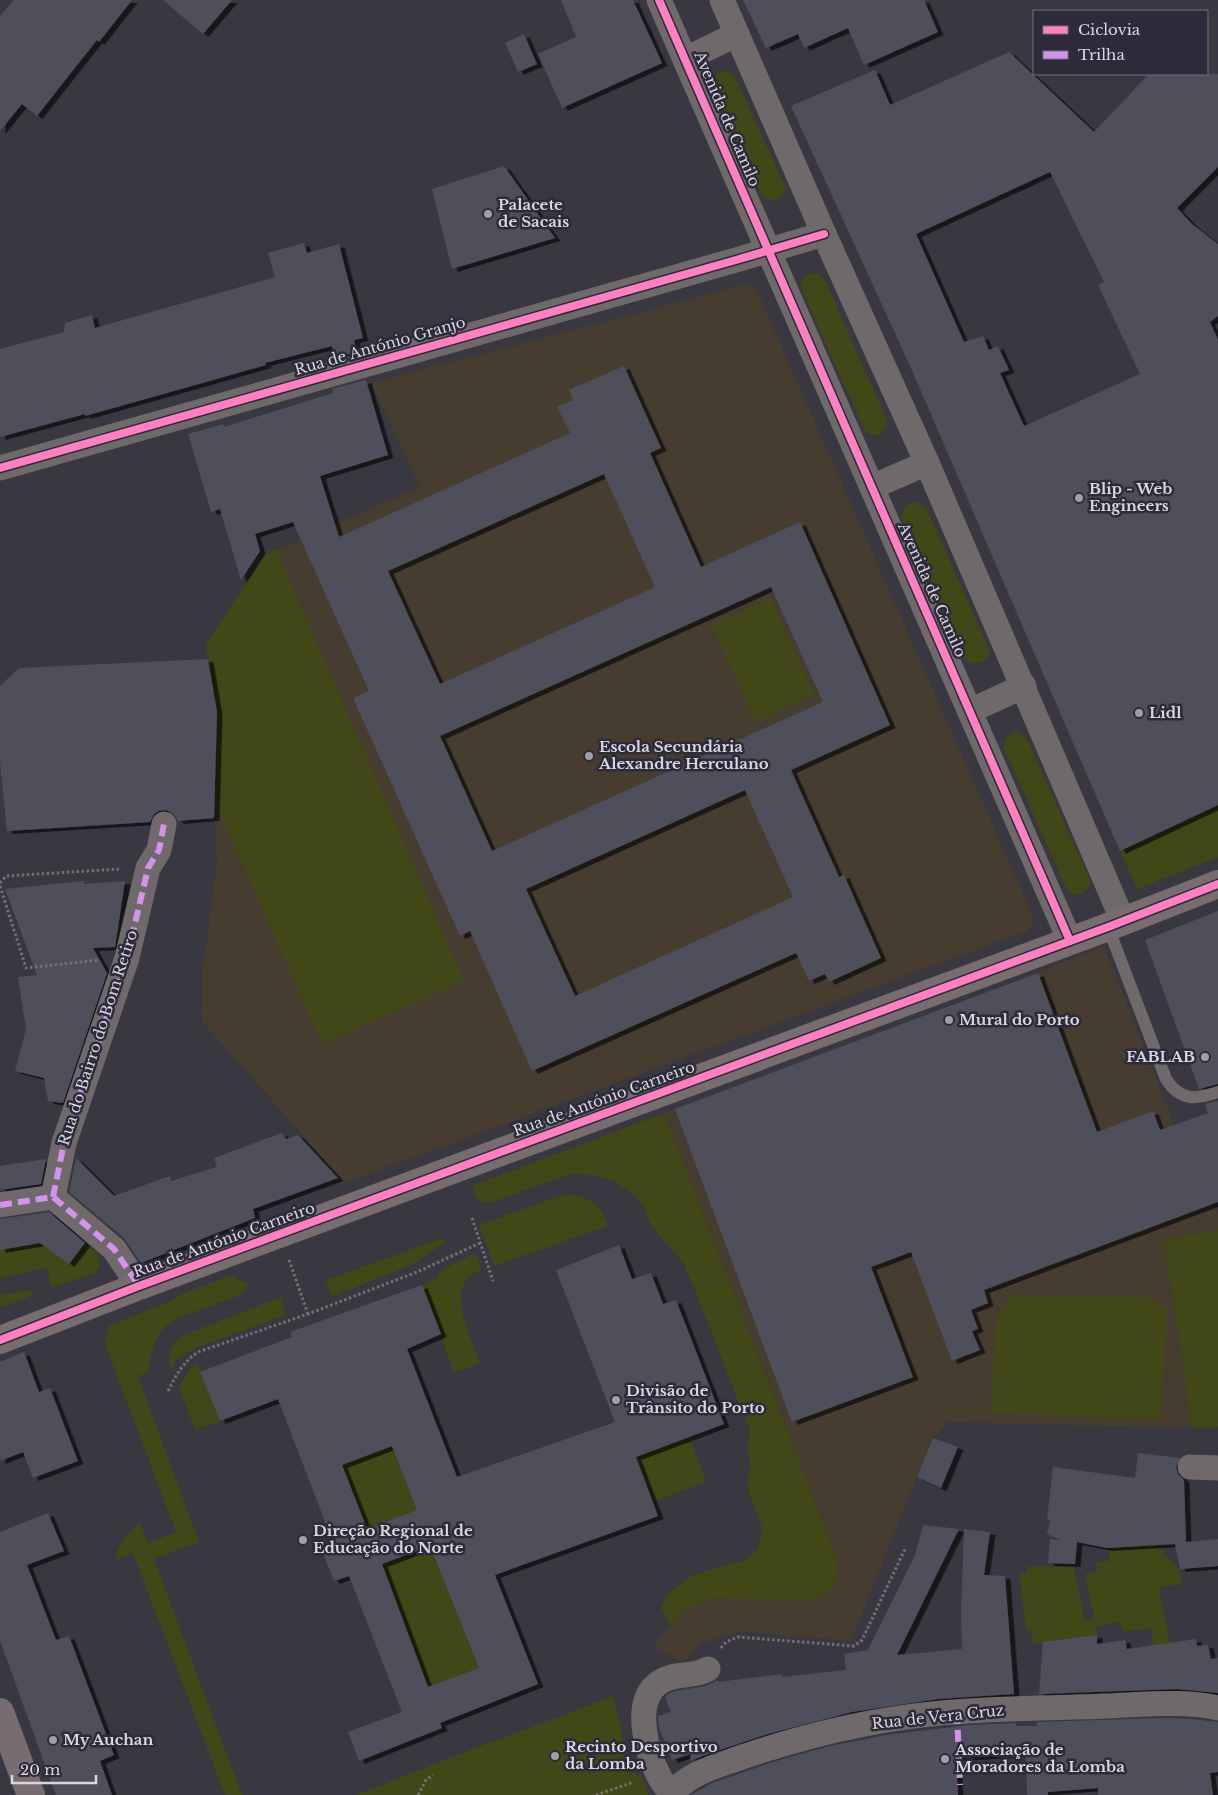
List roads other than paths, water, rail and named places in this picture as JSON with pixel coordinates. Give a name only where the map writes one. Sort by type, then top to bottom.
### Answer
[{"type":"street","name":"Avenida de Camilo","points":[[659,0],[1070,941]]},
{"type":"street","points":[[722,0],[1024,686],[1115,924]]},
{"type":"street","name":"Avenida de Camilo","points":[[686,59],[738,34]]},
{"type":"street","points":[[768,250],[824,234]]},
{"type":"street","name":"Rua de António Granjo","points":[[0,468],[768,250]]},
{"type":"street","points":[[872,488],[927,463]]},
{"type":"street","points":[[970,711],[1024,686]]},
{"type":"street","name":"Rua do Bairro do Bom Retiro","points":[[53,1197],[64,1143],[127,958],[148,868],[159,850],[164,824]]},
{"type":"street","name":"Rua de António Carneiro","points":[[0,1340],[139,1286],[1070,941],[1218,884]]},
{"type":"street","points":[[0,1205],[53,1197],[114,1249],[139,1286]]},
{"type":"street","points":[[1190,1467],[1218,1468]]},
{"type":"street","points":[[672,1795],[661,1779],[644,1733],[646,1702],[653,1688],[667,1678],[694,1675],[708,1669]]},
{"type":"street","name":"Rua de Vera Cruz","points":[[672,1795],[687,1779],[785,1742],[879,1722],[967,1711],[1164,1704],[1214,1707]]},
{"type":"street","points":[[0,1712],[31,1795]]},
{"type":"lane","points":[[1115,924],[1162,1070],[1171,1088],[1180,1094],[1192,1098],[1218,1092]]},
{"type":"place","name":"Palacete de Sacais","points":[[488,214]]},
{"type":"place","name":"Blip - Web Engineers","points":[[1079,498]]},
{"type":"place","name":"Lidl","points":[[1139,713]]},
{"type":"place","name":"Escola Secundária Alexandre Herculano","points":[[589,756]]},
{"type":"place","name":"Mural do Porto","points":[[949,1020]]},
{"type":"place","name":"FABLAB","points":[[1205,1057]]},
{"type":"place","name":"Divisão de Trânsito do Porto","points":[[616,1400]]},
{"type":"place","name":"Direção Regional de Educação do Norte","points":[[303,1540]]},
{"type":"place","name":"My Auchan","points":[[53,1740]]},
{"type":"place","name":"Recinto Desportivo da Lomba","points":[[555,1756]]},
{"type":"place","name":"Associação de Moradores da Lomba","points":[[945,1759]]}]
